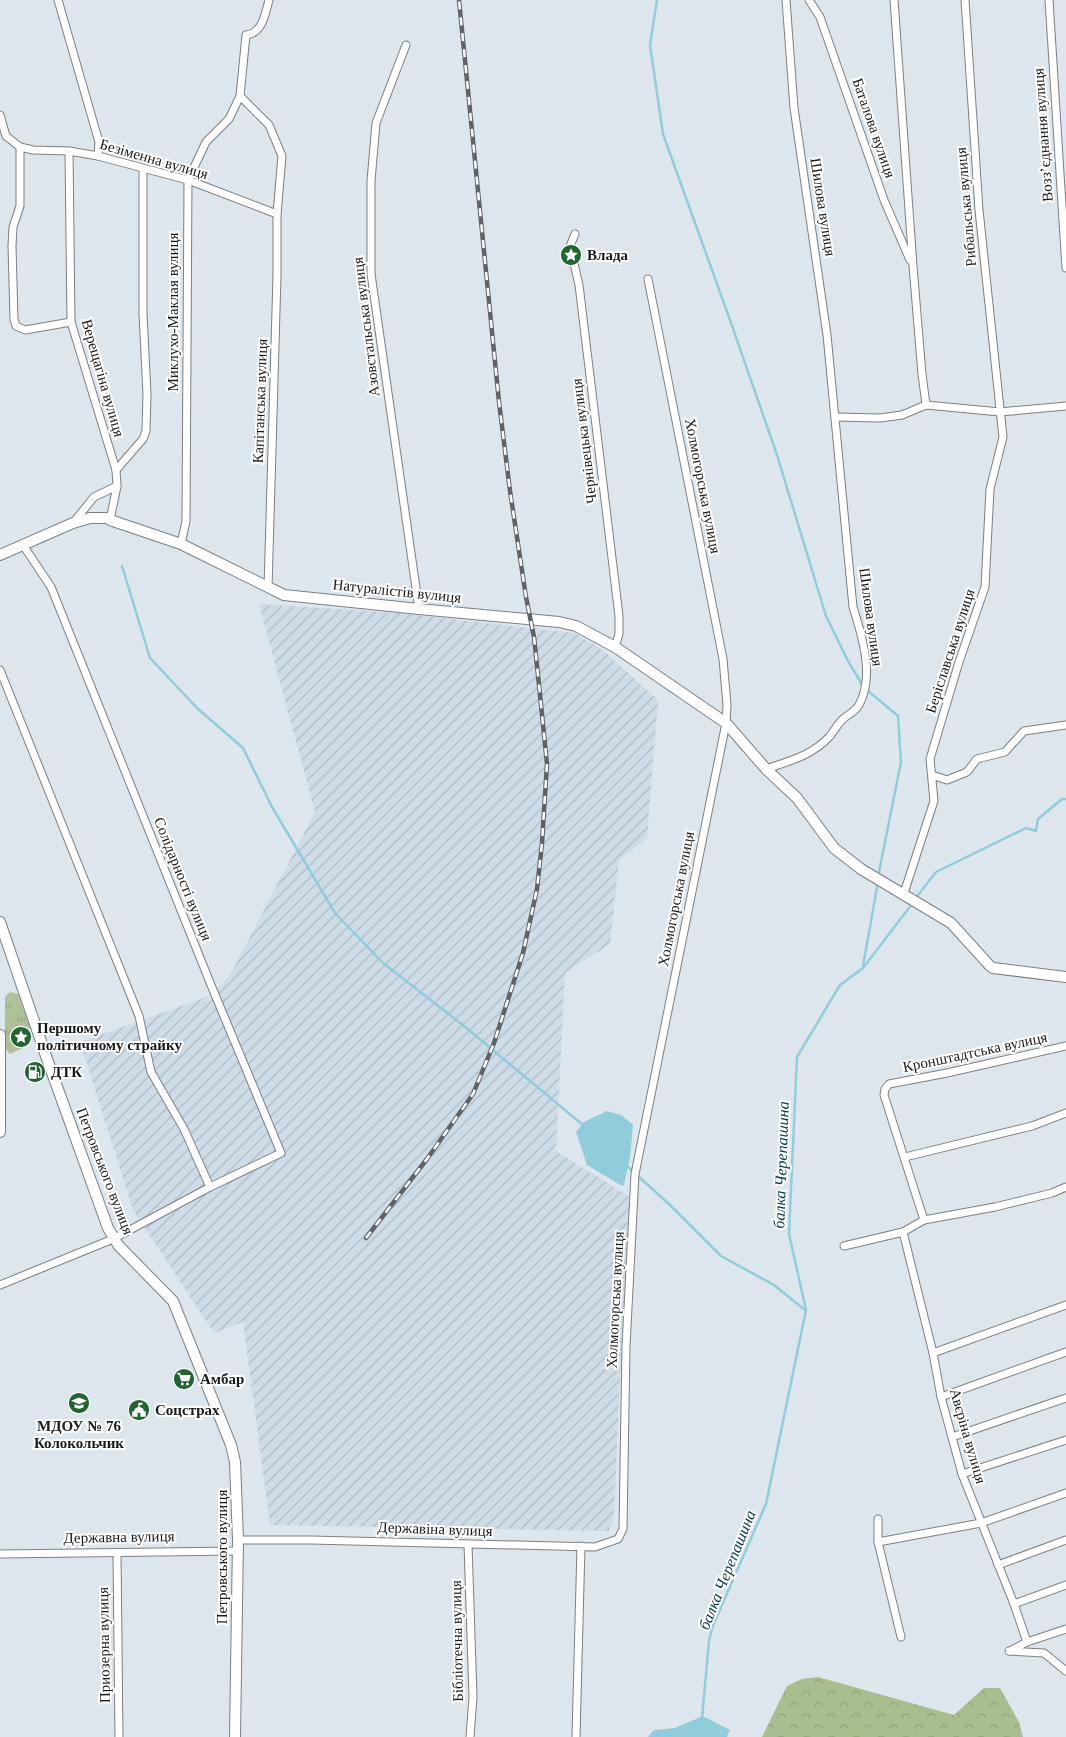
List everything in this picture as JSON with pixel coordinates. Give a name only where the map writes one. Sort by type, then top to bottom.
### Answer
[{"type":"street","points":[[58,0],[99,142],[98,156]]},
{"type":"street","name":"Миклухо-Маклая вулиця","points":[[181,544],[186,521],[188,180],[206,142],[229,119],[240,96],[246,35],[251,35],[259,28],[269,0]]},
{"type":"street","name":"Шилова вулиця","points":[[766,769],[800,758],[821,744],[841,720],[858,706],[864,687],[866,665],[863,641],[853,607],[827,335],[794,108],[786,0]]},
{"type":"street","name":"Баталова вулиця","points":[[809,0],[820,17],[884,200],[912,266]]},
{"type":"street","name":"Баталова вулиця","points":[[894,0],[912,266],[926,405]]},
{"type":"street","name":"Рибальська вулиця","points":[[965,0],[979,210],[1000,412]]},
{"type":"street","name":"Возз’єднання вулиця","points":[[1049,0],[1066,268]]},
{"type":"street","name":"Азовстальська вулиця","points":[[406,45],[376,123],[371,181],[370,274],[419,609]]},
{"type":"street","name":"Капітанська вулиця","points":[[240,96],[269,125],[282,156],[277,214],[268,588]]},
{"type":"street","points":[[0,115],[3,136],[20,147],[20,206],[13,227],[12,246],[14,319],[16,326],[25,330],[70,322]]},
{"type":"street","name":"Безіменна вулиця","points":[[20,147],[33,150],[70,151],[98,156],[188,180],[277,214]]},
{"type":"street","name":"Верещагіна вулиця","points":[[70,151],[70,322],[116,470],[117,486],[110,520]]},
{"type":"street","points":[[116,470],[143,439],[146,431],[143,314],[143,169]]},
{"type":"street","name":"Чернівецька вулиця","points":[[574,234],[570,246],[580,284],[619,616],[619,634],[615,647]]},
{"type":"street","name":"Холмогорська вулиця","points":[[623,1529],[626,1346],[635,1174],[726,723],[727,705],[723,659],[648,279]]},
{"type":"street","points":[[835,417],[880,418],[902,415],[926,405],[1000,412],[1066,406]]},
{"type":"street","name":"Беріславська вулиця","points":[[904,893],[934,801],[930,759],[985,587],[990,489],[1003,437],[1000,412]]},
{"type":"street","points":[[73,523],[94,497],[117,486]]},
{"type":"street","name":"Натуралістів вулиця","points":[[0,555],[73,523],[90,518],[109,518],[110,520],[181,544],[284,595],[559,622],[576,626],[615,647],[726,723],[766,769],[797,798],[834,848],[861,869],[904,893],[951,923],[993,968],[1066,977]]},
{"type":"street","name":"Солідарності вулиця","points":[[0,1285],[113,1239],[210,1187],[282,1153],[211,985],[51,588],[23,545]]},
{"type":"street","points":[[0,670],[139,1016],[151,1072],[184,1129],[210,1187]]},
{"type":"street","points":[[932,775],[947,780],[967,772],[977,759],[1005,752],[1024,731],[1066,725]]},
{"type":"street","name":"Петровського вулиця","points":[[0,922],[46,1056],[113,1239],[169,1297],[179,1313],[231,1445],[235,1462],[238,1545],[235,1737]]},
{"type":"street","points":[[0,1035],[0,1132]]},
{"type":"street","name":"Кронштадтська вулиця","points":[[904,1157],[884,1095],[885,1089],[889,1084],[1066,1046]]},
{"type":"street","points":[[924,1220],[904,1157],[1032,1126],[1066,1112]]},
{"type":"street","points":[[844,1246],[903,1232],[924,1220],[995,1207],[1052,1193],[1066,1187]]},
{"type":"street","name":"Авєріна вулиця","points":[[903,1232],[933,1353],[941,1397],[962,1474],[1014,1604],[1027,1642]]},
{"type":"street","points":[[933,1353],[1066,1305]]},
{"type":"street","points":[[941,1397],[1066,1352]]},
{"type":"street","points":[[952,1437],[1066,1398]]},
{"type":"street","points":[[962,1474],[1066,1440]]},
{"type":"street","points":[[878,1542],[981,1523],[1066,1494]]},
{"type":"street","points":[[878,1519],[878,1542],[901,1637]]},
{"type":"street","name":"Державіна вулиця","points":[[238,1545],[311,1540],[595,1547],[618,1540],[623,1529]]},
{"type":"street","points":[[998,1565],[1066,1540]]},
{"type":"street","name":"Бібліотечна вулиця","points":[[468,1544],[473,1697],[470,1737]]},
{"type":"street","name":"Державна вулиця","points":[[0,1554],[117,1553],[238,1545]]},
{"type":"street","points":[[576,1737],[581,1546]]},
{"type":"street","name":"Приозерна вулиця","points":[[117,1553],[119,1737]]},
{"type":"street","points":[[1014,1604],[1066,1586]]},
{"type":"street","points":[[1066,1629],[1027,1642],[1009,1651],[1044,1653],[1066,1671]]},
{"type":"shaded area","points":[[259,604],[398,613],[574,633],[604,651],[658,700],[647,839],[619,860],[610,944],[565,973],[556,1151],[630,1197],[622,1327],[614,1518],[609,1531],[270,1525],[243,1322],[214,1333],[133,1210],[80,1042],[212,995],[231,973],[315,812]]},
{"type":"green space","points":[[10,992],[18,994],[30,1026],[27,1046],[10,1054],[5,1048],[5,997]]},
{"type":"green space","points":[[818,1677],[954,1715],[984,1688],[1000,1688],[1019,1722],[1023,1737],[762,1737],[787,1686],[802,1679]]},
{"type":"water","points":[[607,1111],[621,1115],[633,1125],[630,1157],[624,1185],[622,1186],[587,1165],[576,1132],[584,1122]]},
{"type":"water","points":[[703,1716],[730,1730],[727,1737],[648,1737],[654,1730],[675,1728]]},
{"type":"waterway","points":[[657,0],[650,45],[663,134],[777,455],[826,616],[848,661],[863,686]]},
{"type":"waterway","points":[[122,566],[150,658],[197,708],[243,748],[272,807],[335,913],[383,963],[464,1026],[583,1125]]},
{"type":"waterway","points":[[867,690],[898,716],[901,762],[878,877]]},
{"type":"waterway","name":"балка Черепашина","points":[[915,899],[936,872],[1026,828],[1036,831],[1038,819],[1062,799],[1066,799]]},
{"type":"waterway","points":[[863,966],[878,882]]},
{"type":"waterway","name":"балка Черепашина","points":[[702,1718],[709,1641],[712,1628],[766,1504],[806,1310],[789,1234],[797,1057],[840,985],[863,968],[912,904]]},
{"type":"waterway","points":[[627,1166],[670,1205],[721,1256],[774,1285],[805,1310]]},
{"type":"railway","points":[[366,1238],[427,1159],[473,1094],[494,1043],[523,953],[537,889],[542,843],[547,764],[534,637],[510,491],[499,402],[459,0]]},
{"type":"place","name":"Влада","points":[[571,255]]},
{"type":"place","name":"Першому політичному страйку","points":[[21,1037]]},
{"type":"place","name":"ДТК","points":[[35,1072]]},
{"type":"place","name":"Амбар","points":[[184,1379]]},
{"type":"place","name":"МДОУ № 76 Колокольчик","points":[[79,1403]]},
{"type":"place","name":"Соцстрах","points":[[139,1410]]}]
